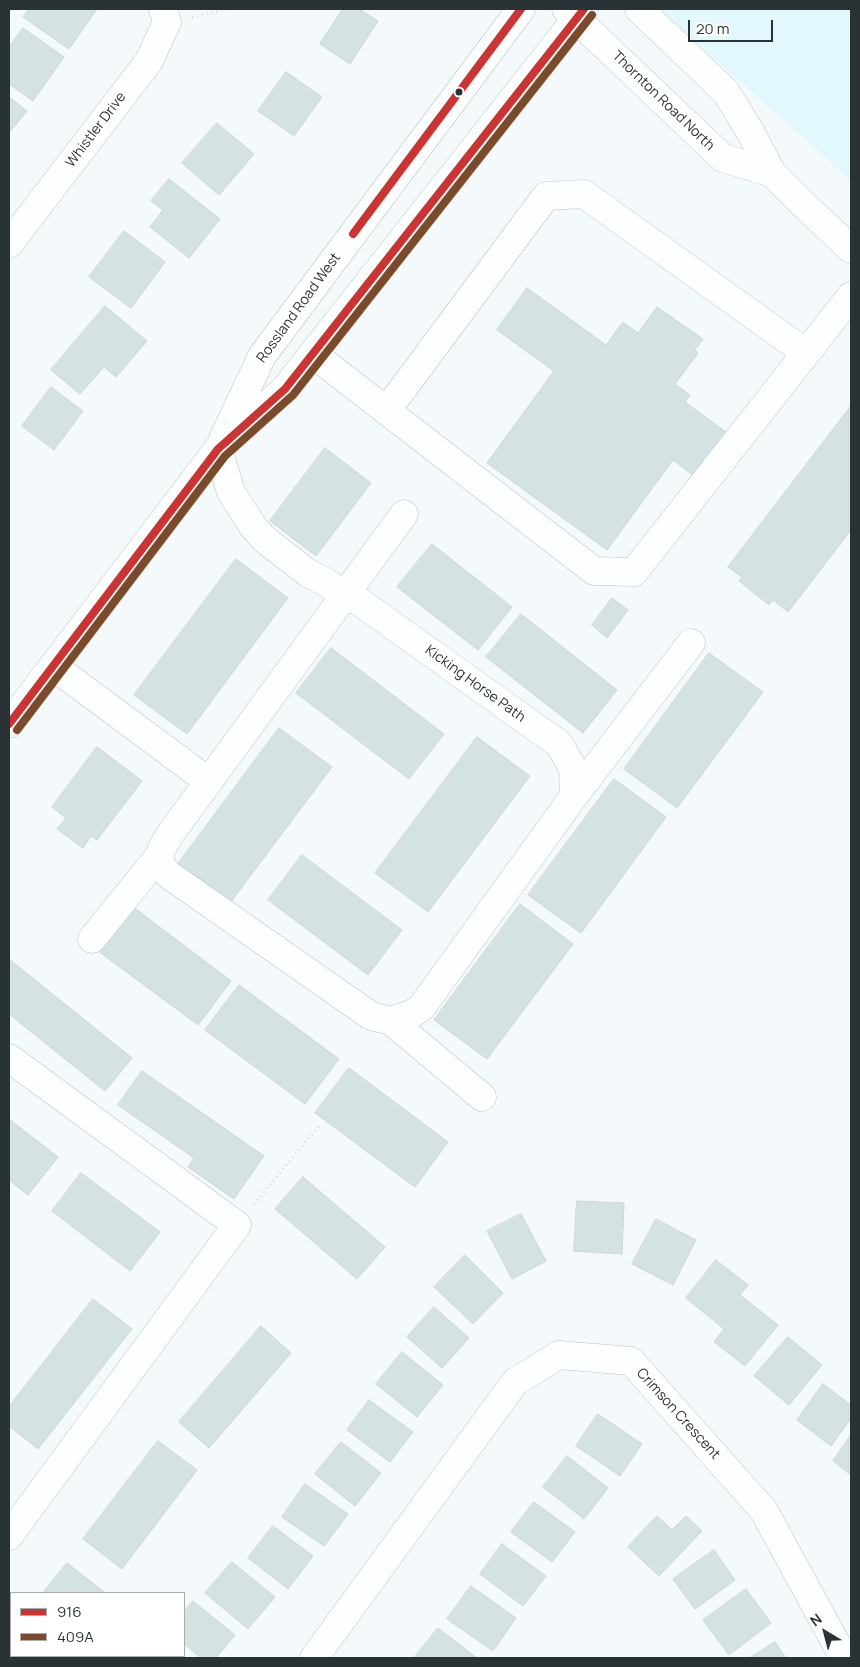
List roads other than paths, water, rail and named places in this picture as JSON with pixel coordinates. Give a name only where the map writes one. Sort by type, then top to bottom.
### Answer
[{"type":"street","name":"Rossland Road West","points":[[218,449],[262,356],[521,9]]},
{"type":"street","name":"Thornton Road North","points":[[639,9],[726,92],[751,132],[772,173],[804,206],[851,249]]},
{"type":"street","name":"Rossland Road West","points":[[9,724],[218,449],[285,389],[313,354],[575,12]]},
{"type":"street","name":"Thornton Road North","points":[[575,12],[723,158],[772,173]]},
{"type":"street","name":"Whistler Drive","points":[[9,244],[149,61],[165,16]]},
{"type":"street","points":[[387,410],[546,196],[584,194],[806,353]]},
{"type":"street","points":[[313,354],[594,571],[634,572],[851,296]]},
{"type":"street","name":"Kicking Horse Path","points":[[218,449],[231,492],[252,525],[264,539],[308,573],[327,582],[344,595],[360,602],[559,744],[574,768],[574,796]]},
{"type":"street","points":[[92,940],[159,856],[171,833],[208,781],[404,514]]},
{"type":"street","points":[[391,1021],[412,1014],[421,1008],[574,796],[691,643]]},
{"type":"street","points":[[52,666],[208,781]]},
{"type":"street","points":[[159,856],[160,866],[169,875],[371,1016],[391,1021],[482,1097]]},
{"type":"street","points":[[9,1058],[237,1225],[9,1536]]},
{"type":"street","name":"Crimson Crescent","points":[[314,1658],[515,1382],[558,1355],[631,1361],[764,1511],[844,1658]]}]
